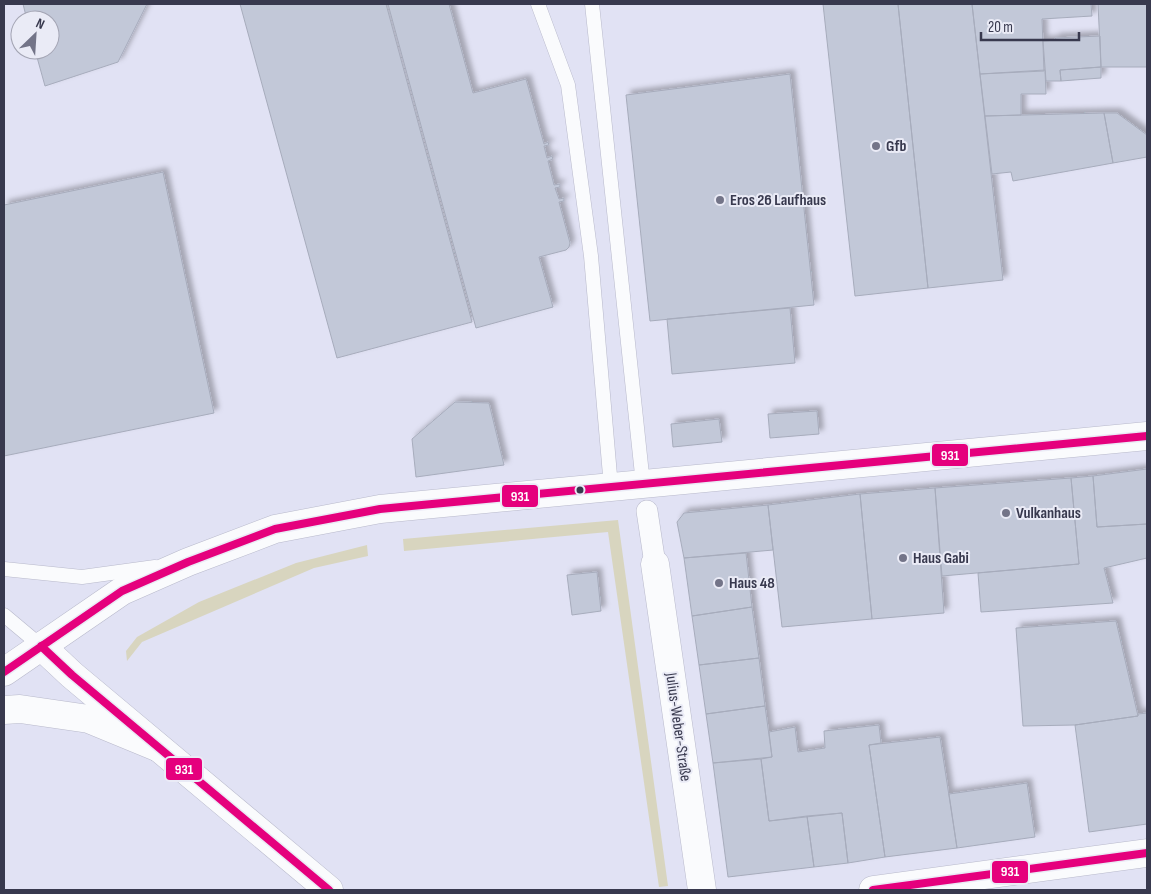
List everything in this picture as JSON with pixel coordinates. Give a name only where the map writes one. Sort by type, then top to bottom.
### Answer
[{"type":"main road","points":[[4,672],[122,591],[188,562],[275,529],[380,509],[1147,436]]},
{"type":"main road","name":"Julius-Weber-Straße","points":[[655,564],[702,890]]},
{"type":"main road","points":[[41,646],[72,675],[329,890]]},
{"type":"main road","points":[[4,710],[20,709],[89,719],[157,747]]},
{"type":"main road","points":[[873,890],[1147,853]]},
{"type":"street","points":[[647,511],[655,564]]},
{"type":"lane","points":[[538,4],[568,85],[591,256],[611,487]]},
{"type":"lane","points":[[592,4],[643,484]]},
{"type":"lane","points":[[4,569],[82,577],[188,562]]},
{"type":"lane","points":[[4,615],[41,646]]},
{"type":"shaded area","points":[[618,520],[668,886],[659,887],[608,532],[404,551],[403,539]]},
{"type":"shaded area","points":[[367,545],[368,556],[314,568],[142,642],[127,661],[126,651],[137,637],[199,602],[296,563]]},
{"type":"building","points":[[23,4],[147,4],[118,62],[45,86],[38,60],[60,60],[60,10],[24,10]]},
{"type":"building","points":[[240,4],[386,4],[472,322],[337,358]]},
{"type":"building","points":[[388,4],[449,4],[473,93],[526,79],[544,144],[548,142],[549,145],[544,146],[547,158],[552,156],[553,159],[548,161],[554,185],[560,184],[560,187],[555,188],[559,199],[564,198],[564,201],[559,202],[570,243],[566,250],[539,257],[553,307],[476,328]]},
{"type":"building","name":"Gfb","points":[[823,4],[898,4],[928,288],[855,296]]},
{"type":"building","points":[[898,4],[972,4],[1003,280],[928,288]]},
{"type":"building","points":[[972,4],[1091,4],[1092,16],[1042,19],[1044,71],[980,74]]},
{"type":"building","points":[[1098,4],[1147,4],[1147,67],[1101,67]]},
{"type":"building","points":[[1100,36],[1101,67],[1060,70],[1061,81],[1046,81],[1043,41],[1056,40],[1055,38]]},
{"type":"building","points":[[1101,67],[1101,78],[1061,81],[1060,70]]},
{"type":"building","points":[[1045,70],[1046,94],[1021,94],[1021,115],[985,116],[980,74]]},
{"type":"building","name":"Eros 26 Laufhaus","points":[[790,74],[814,305],[650,321],[626,95]]},
{"type":"building","points":[[1104,113],[1117,113],[1147,135],[1147,157],[1113,163]]},
{"type":"building","points":[[1104,113],[1113,163],[1013,181],[1011,172],[992,174],[985,116]]},
{"type":"building","points":[[163,172],[214,413],[4,456],[4,205]]},
{"type":"building","points":[[790,308],[795,363],[672,374],[667,319]]},
{"type":"building","points":[[455,402],[489,403],[504,465],[416,477],[412,439]]},
{"type":"building","points":[[817,411],[819,434],[770,438],[768,414]]},
{"type":"building","points":[[719,419],[722,442],[673,447],[671,424]]},
{"type":"building","points":[[1147,469],[1147,524],[1097,527],[1093,476]]},
{"type":"building","points":[[1093,476],[1097,527],[1147,524],[1147,558],[1104,568],[1113,603],[981,612],[978,573],[1079,564],[1071,478]]},
{"type":"building","name":"Vulkanhaus","points":[[1071,478],[1079,564],[942,576],[935,488]]},
{"type":"building","name":"Haus Gabi","points":[[935,488],[944,613],[872,619],[860,494]]},
{"type":"building","points":[[860,494],[872,619],[782,627],[768,505]]},
{"type":"building","points":[[768,505],[773,550],[684,558],[677,522],[684,513]]},
{"type":"building","name":"Haus 48","points":[[746,553],[752,607],[692,616],[684,558]]},
{"type":"building","points":[[597,572],[601,611],[572,615],[567,575]]},
{"type":"building","points":[[752,607],[759,658],[699,665],[692,616]]},
{"type":"building","points":[[1116,621],[1138,716],[1075,725],[1023,726],[1016,628]]},
{"type":"building","points":[[759,658],[765,706],[706,714],[699,665]]},
{"type":"building","points":[[765,706],[772,757],[713,763],[706,714]]},
{"type":"building","points":[[1147,713],[1147,824],[1089,832],[1075,725]]},
{"type":"building","points":[[879,725],[881,743],[869,745],[885,857],[848,863],[842,813],[769,821],[761,759],[772,757],[769,732],[795,727],[798,752],[825,748],[824,731]]},
{"type":"building","points":[[940,737],[957,848],[885,857],[869,745]]},
{"type":"building","points":[[761,759],[769,821],[807,816],[814,867],[728,877],[713,763]]},
{"type":"building","points":[[1027,783],[1035,837],[957,848],[949,794]]},
{"type":"building","points":[[842,813],[848,863],[814,867],[807,816]]},
{"type":"transit line","name":"931","points":[[4,672],[122,591],[188,562],[275,529],[380,509],[1147,436]]},
{"type":"transit line","name":"931","points":[[41,646],[72,675],[329,890]]},
{"type":"transit line","name":"931","points":[[873,890],[1147,853]]},
{"type":"place","name":"Gfb","points":[[876,146]]},
{"type":"place","name":"Eros 26 Laufhaus","points":[[720,200]]},
{"type":"place","name":"Vulkanhaus","points":[[1006,513]]},
{"type":"place","name":"Haus Gabi","points":[[903,558]]},
{"type":"place","name":"Haus 48","points":[[719,583]]}]
